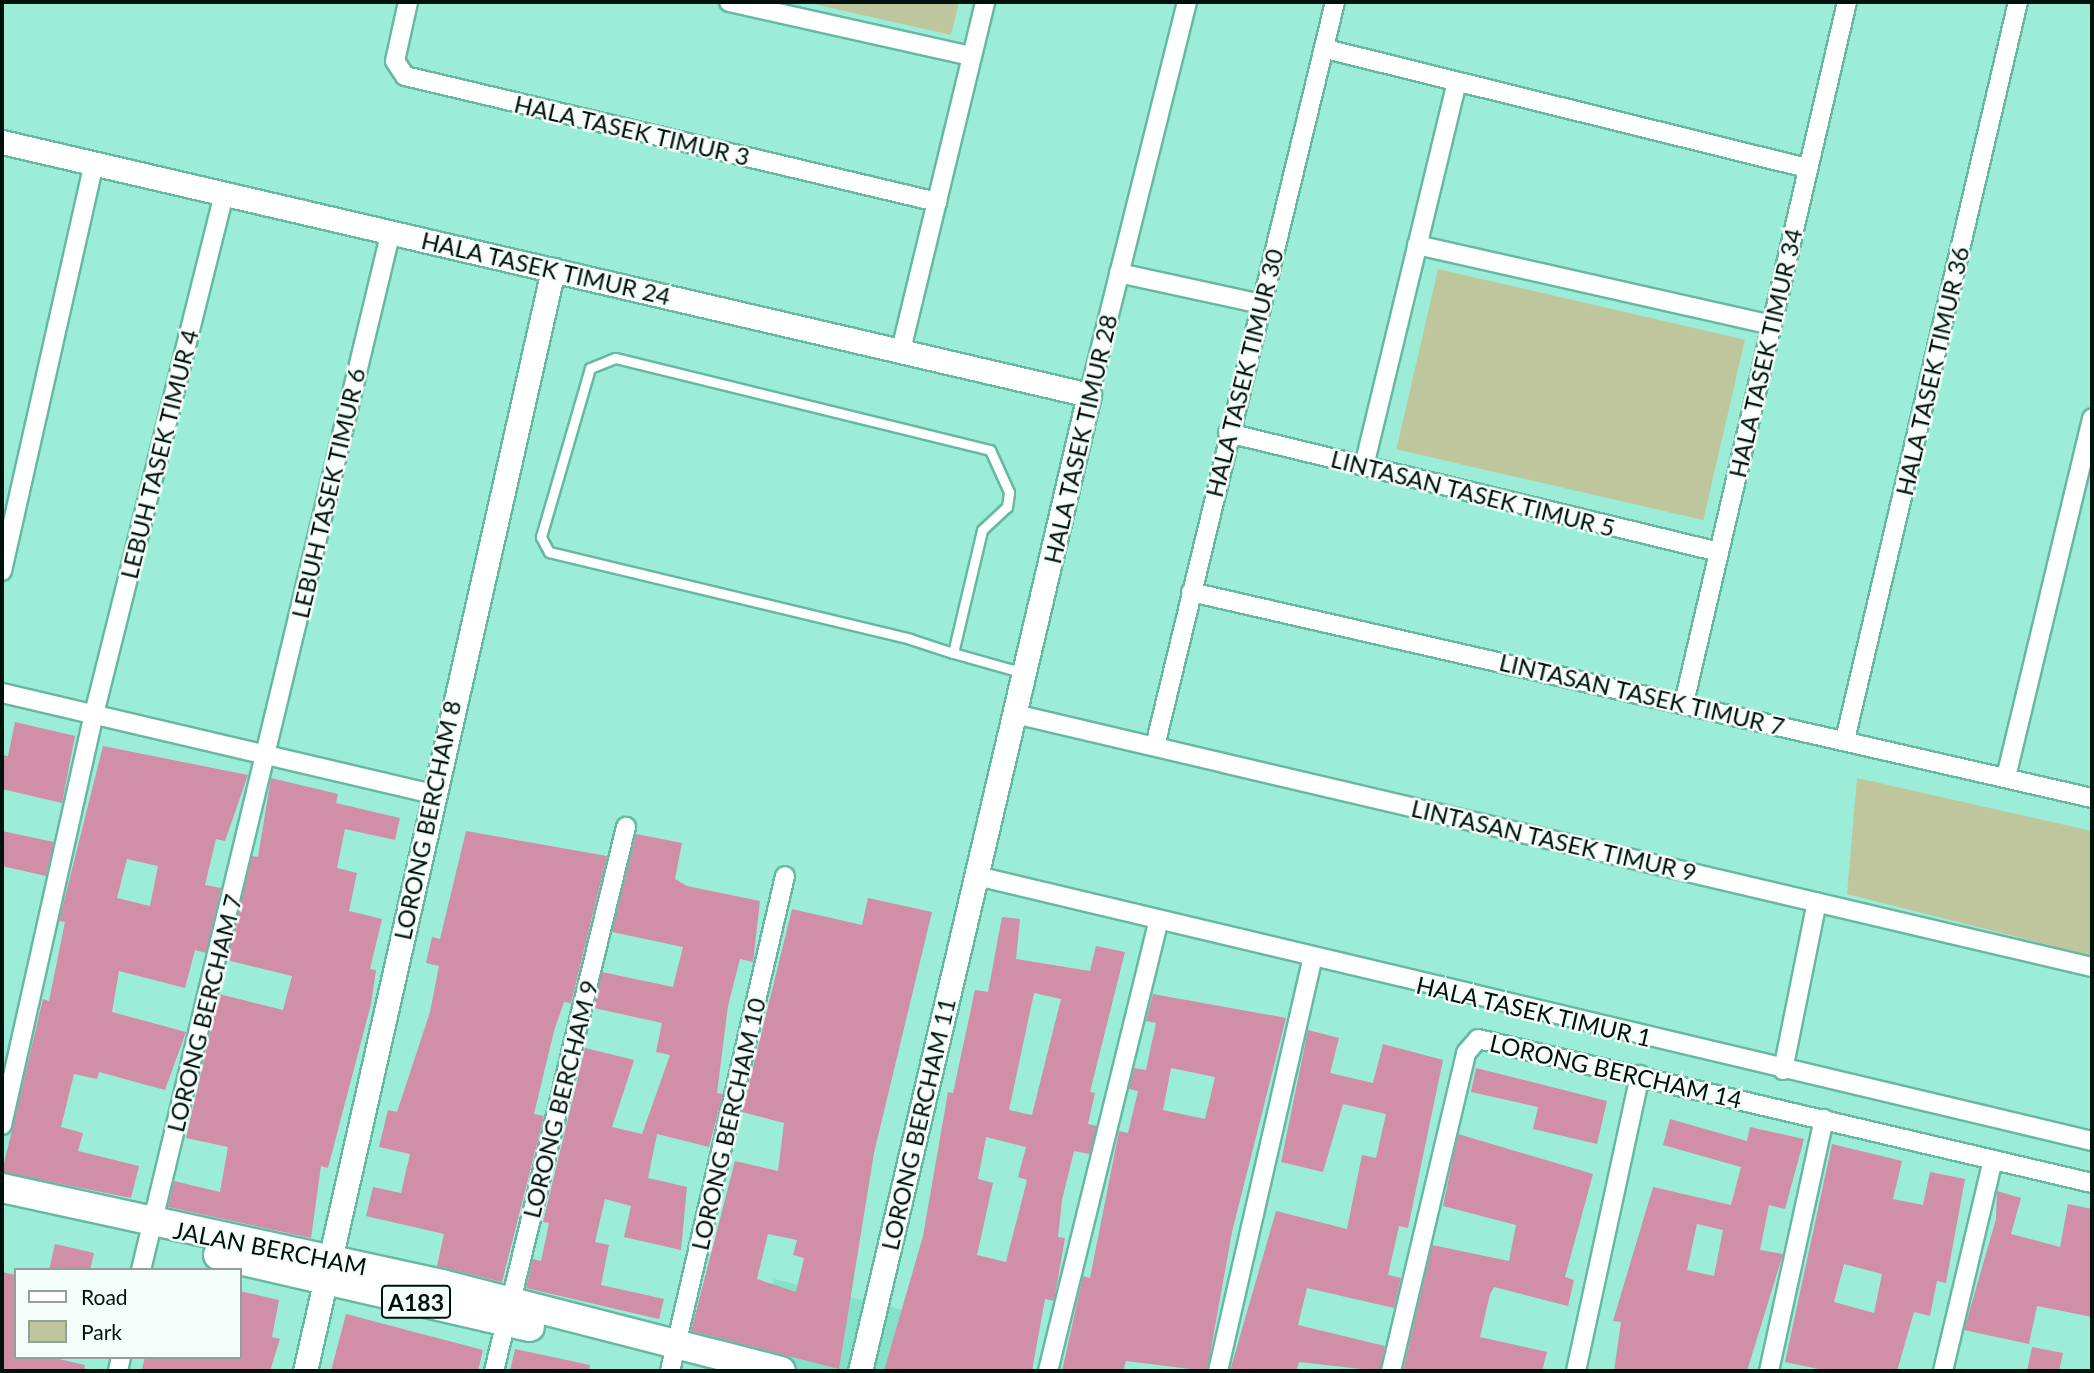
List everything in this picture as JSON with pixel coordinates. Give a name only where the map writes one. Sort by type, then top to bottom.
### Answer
[{"type":"main road","name":"JALAN BERCHAM","points":[[2,1188],[151,1231]]},
{"type":"main road","name":"JALAN BERCHAM","points":[[2,1199],[508,1313],[731,1371]]},
{"type":"main road","name":"JALAN BERCHAM","points":[[673,1358],[781,1371]]},
{"type":"street","name":"HALA TASEK TIMUR 3","points":[[408,2],[395,61],[405,76],[937,202]]},
{"type":"street","points":[[729,2],[971,56]]},
{"type":"street","points":[[901,350],[985,2]]},
{"type":"street","name":"HALA TASEK TIMUR 28","points":[[977,877],[1089,396],[1187,2]]},
{"type":"street","name":"HALA TASEK TIMUR 30","points":[[1155,746],[1228,433],[1335,2]]},
{"type":"street","name":"HALA TASEK TIMUR 34","points":[[1684,703],[1847,2]]},
{"type":"street","name":"HALA TASEK TIMUR 36","points":[[1845,740],[2018,2]]},
{"type":"street","points":[[1325,50],[1808,168]]},
{"type":"street","points":[[1364,466],[1457,82]]},
{"type":"street","name":"HALA TASEK TIMUR 24","points":[[2,142],[1089,396]]},
{"type":"street","points":[[2,571],[94,163]]},
{"type":"street","name":"LEBUH TASEK TIMUR 4","points":[[2,1125],[94,714],[224,194]]},
{"type":"street","name":"LEBUH TASEK TIMUR 6","points":[[266,755],[391,231]]},
{"type":"street","points":[[1417,245],[1772,325]]},
{"type":"street","name":"LORONG BERCHAM 8","points":[[305,1371],[329,1271],[431,794],[553,270]]},
{"type":"street","points":[[1119,273],[1261,304]]},
{"type":"street","points":[[2006,777],[2092,418]]},
{"type":"street","name":"LINTASAN TASEK TIMUR 5","points":[[1228,433],[1719,552]]},
{"type":"street","name":"LINTASAN TASEK TIMUR 7","points":[[1191,592],[2092,798]]},
{"type":"street","points":[[2,693],[431,794]]},
{"type":"street","name":"LINTASAN TASEK TIMUR 9","points":[[1015,714],[2092,967]]},
{"type":"street","name":"LORONG BERCHAM 7","points":[[142,1268],[266,755]]},
{"type":"street","name":"LORONG BERCHAM 9","points":[[494,1371],[626,827]]},
{"type":"street","name":"LORONG BERCHAM 10","points":[[673,1358],[785,876]]},
{"type":"street","name":"HALA TASEK TIMUR 1","points":[[977,877],[1312,959],[2092,1141]]},
{"type":"street","name":"LORONG BERCHAM 11","points":[[860,1371],[977,877]]},
{"type":"street","points":[[1783,1070],[1817,902]]},
{"type":"street","points":[[1048,1371],[1159,920]]},
{"type":"street","points":[[1218,1371],[1312,959]]},
{"type":"street","name":"LORONG BERCHAM 14","points":[[1391,1371],[1468,1046],[1486,1040],[2092,1183]]},
{"type":"street","points":[[1576,1371],[1640,1075]]},
{"type":"street","points":[[1769,1371],[1824,1119]]},
{"type":"street","points":[[1943,1371],[1993,1160]]},
{"type":"lane","points":[[953,653],[982,530],[1007,507],[1009,492],[990,450],[615,358],[590,368],[541,537],[549,552],[1026,673]]},
{"type":"shaded area","points":[[774,1279],[970,1326],[959,1371],[751,1371]]},
{"type":"green space","points":[[805,2],[959,2],[951,35]]},
{"type":"green space","points":[[1438,269],[1745,340],[1703,520],[1396,449]]},
{"type":"green space","points":[[1857,778],[2092,831],[2092,956],[1847,894]]},
{"type":"building","points":[[15,722],[75,736],[62,803],[2,789],[2,755],[8,756]]},
{"type":"building","points":[[103,746],[248,775],[225,841],[216,839],[205,885],[221,888],[206,953],[195,950],[185,988],[119,971],[112,1012],[186,1032],[165,1090],[99,1072],[97,1079],[74,1074],[61,1127],[83,1133],[78,1151],[139,1166],[131,1198],[2,1172],[43,999],[49,1001],[65,922],[59,921]],"holes":[[[127,859],[158,866],[150,906],[117,898]]]},
{"type":"building","points":[[271,778],[338,794],[336,803],[400,818],[395,840],[345,829],[337,868],[357,873],[349,911],[382,919],[370,969],[376,970],[371,1004],[328,1168],[321,1166],[311,1238],[168,1207],[174,1181],[220,1192],[228,1147],[186,1138],[219,994],[283,1010],[292,976],[227,960],[252,856],[258,857]]},
{"type":"building","points":[[2,831],[54,842],[46,876],[2,866]]},
{"type":"building","points":[[466,831],[607,856],[571,1003],[564,1002],[554,1031],[534,1114],[544,1116],[502,1282],[437,1266],[444,1234],[366,1216],[373,1187],[401,1193],[410,1154],[379,1147],[388,1110],[397,1112],[430,1012],[439,966],[426,963],[432,937],[440,939]]},
{"type":"building","points":[[636,834],[682,843],[675,879],[687,886],[760,901],[753,962],[740,959],[728,1006],[717,1093],[723,1094],[709,1147],[657,1134],[648,1178],[687,1187],[681,1250],[624,1237],[631,1206],[605,1199],[595,1242],[609,1245],[601,1285],[664,1299],[659,1319],[526,1288],[533,1259],[541,1261],[549,1223],[543,1222],[585,1048],[634,1060],[612,1127],[642,1134],[670,1055],[656,1052],[662,1023],[594,1008],[602,972],[673,987],[683,947],[612,932]]},
{"type":"building","points":[[868,898],[932,912],[874,1153],[839,1369],[691,1331],[735,1161],[778,1171],[784,1123],[742,1112],[792,909],[862,925]],"holes":[[[768,1234],[797,1240],[793,1255],[804,1258],[796,1292],[757,1279]]]},
{"type":"building","points":[[1002,917],[1020,919],[1016,959],[1090,971],[1096,946],[1125,952],[1090,1092],[1095,1093],[1088,1124],[1097,1126],[1090,1154],[1074,1151],[1062,1200],[1058,1237],[1065,1238],[1054,1301],[1045,1299],[1032,1371],[884,1371],[923,1236],[948,1092],[953,1093],[975,990],[988,992]],"holes":[[[1034,993],[1061,999],[1032,1115],[1009,1110]],[[986,1137],[1026,1147],[1018,1177],[1027,1180],[1006,1262],[977,1255],[993,1183],[978,1179]]]},
{"type":"building","points":[[1153,994],[1286,1018],[1232,1232],[1207,1371],[1126,1361],[1123,1371],[1062,1371],[1083,1276],[1090,1278],[1119,1131],[1128,1133],[1138,1091],[1129,1089],[1134,1068],[1146,1070],[1156,1023],[1146,1021]],"holes":[[[1171,1068],[1215,1077],[1205,1119],[1163,1110]]]},
{"type":"building","points":[[1308,1030],[1339,1038],[1330,1073],[1373,1083],[1383,1044],[1443,1060],[1408,1228],[1399,1226],[1388,1275],[1401,1278],[1394,1308],[1307,1288],[1298,1325],[1385,1346],[1380,1371],[1299,1362],[1296,1371],[1230,1371],[1276,1211],[1347,1229],[1362,1155],[1376,1158],[1386,1114],[1343,1104],[1323,1172],[1281,1162]]},
{"type":"building","points":[[1476,1068],[1607,1101],[1597,1144],[1533,1129],[1538,1107],[1471,1092]]},
{"type":"building","points":[[1670,1119],[1747,1141],[1750,1127],[1804,1139],[1785,1209],[1769,1205],[1760,1250],[1783,1254],[1747,1371],[1614,1371],[1621,1322],[1613,1321],[1653,1187],[1731,1205],[1741,1167],[1663,1145]],"holes":[[[1697,1224],[1723,1230],[1714,1276],[1687,1270]]]},
{"type":"building","points":[[1458,1134],[1593,1174],[1565,1277],[1574,1280],[1568,1306],[1494,1287],[1490,1294],[1480,1337],[1547,1352],[1542,1371],[1403,1371],[1432,1245],[1509,1261],[1516,1225],[1443,1206]]},
{"type":"building","points":[[1832,1144],[1902,1161],[1893,1199],[1923,1205],[1930,1172],[1965,1179],[1946,1283],[1937,1281],[1930,1316],[1914,1312],[1897,1371],[1828,1371],[1785,1362]],"holes":[[[1844,1264],[1882,1274],[1874,1313],[1834,1302]]]},
{"type":"building","points":[[1997,1191],[2021,1198],[2011,1234],[2060,1247],[2068,1204],[2092,1209],[2092,1317],[2037,1306],[2029,1344],[1964,1330],[1996,1219]]},
{"type":"building","points":[[55,1244],[94,1253],[90,1268],[49,1268]]},
{"type":"building","points":[[2,1272],[14,1275],[14,1359],[59,1359],[85,1365],[84,1371],[2,1371]]},
{"type":"building","points":[[242,1291],[279,1300],[272,1337],[280,1339],[270,1371],[142,1369],[144,1359],[242,1359]]},
{"type":"building","points":[[346,1314],[483,1350],[478,1371],[331,1371]]},
{"type":"building","points":[[2032,1347],[2063,1353],[2059,1371],[2027,1371]]},
{"type":"building","points":[[515,1349],[590,1365],[589,1371],[510,1371]]}]
